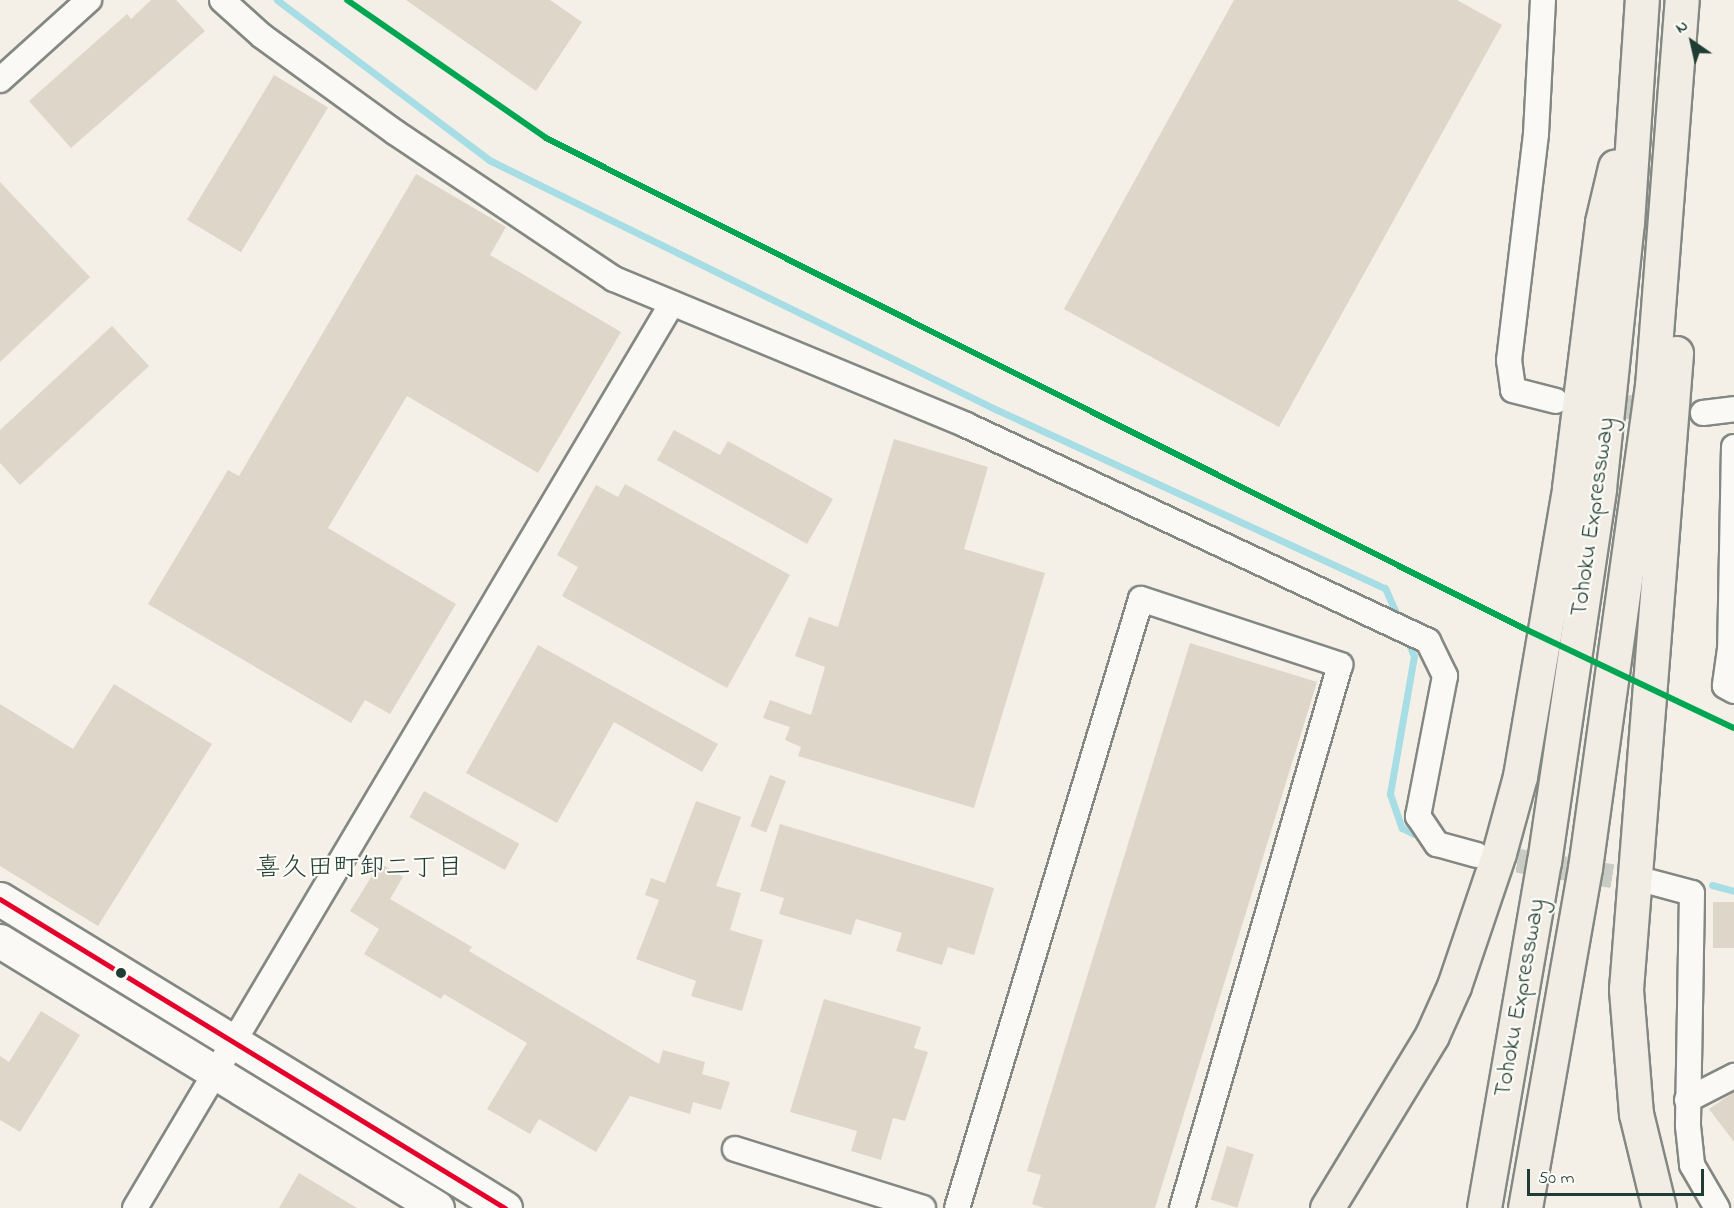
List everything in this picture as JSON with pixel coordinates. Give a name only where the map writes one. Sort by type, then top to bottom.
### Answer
[{"type":"highway","name":"Tohoku Expressway","points":[[1484,1208],[1545,862],[1599,488],[1639,69],[1642,0]]},
{"type":"highway","name":"Tohoku Expressway","points":[[1525,1208],[1585,868],[1636,511],[1652,386],[1682,0]]},
{"type":"highway","points":[[1659,1208],[1636,1114],[1626,988],[1675,387],[1682,224],[1678,63]]},
{"type":"highway","points":[[1327,1208],[1432,1035],[1454,986],[1499,853],[1520,776],[1569,488],[1602,222],[1639,69]]},
{"type":"street","points":[[0,80],[89,0]]},
{"type":"street","points":[[222,0],[261,36],[396,133],[614,279],[670,305],[966,425],[1428,641],[1445,676],[1418,816],[1437,844],[1477,855]]},
{"type":"street","points":[[1543,0],[1536,134],[1509,360],[1513,390],[1556,401]]},
{"type":"street","points":[[135,1208],[670,305]]},
{"type":"street","points":[[1703,413],[1734,409]]},
{"type":"street","points":[[1734,447],[1730,649],[1725,686],[1734,691]]},
{"type":"street","points":[[957,1208],[1141,599],[1340,665],[1182,1208]]},
{"type":"street","points":[[1651,882],[1692,893],[1687,1100],[1692,1165],[1718,1208]]},
{"type":"street","points":[[0,899],[505,1208]]},
{"type":"street","points":[[0,940],[430,1206],[446,1172]]},
{"type":"street","points":[[1687,1100],[1734,1076]]},
{"type":"street","points":[[735,1149],[858,1198],[923,1208]]},
{"type":"building","points":[[151,0],[176,0],[205,31],[71,148],[29,101],[127,14],[131,19]]},
{"type":"building","points":[[406,0],[550,0],[582,22],[536,91]]},
{"type":"building","points":[[1234,0],[1457,0],[1502,25],[1279,427],[1064,309]]},
{"type":"building","points":[[274,75],[328,107],[241,252],[187,220]]},
{"type":"building","points":[[416,174],[506,227],[490,255],[621,332],[538,473],[407,396],[328,528],[456,604],[390,714],[365,700],[351,723],[148,604],[228,470],[239,476]]},
{"type":"building","points":[[0,182],[90,277],[0,362]]},
{"type":"building","points":[[112,326],[149,366],[20,485],[0,463],[0,430]]},
{"type":"building","points":[[674,430],[720,455],[728,441],[833,499],[807,544],[657,460]]},
{"type":"building","points":[[894,439],[988,467],[964,549],[1045,573],[974,808],[798,756],[801,747],[785,740],[790,727],[763,718],[770,700],[811,715],[825,667],[795,656],[809,617],[838,627]]},
{"type":"building","points":[[625,484],[790,575],[727,688],[562,596],[578,567],[557,555],[596,485],[618,497]]},
{"type":"building","points":[[1190,643],[1317,682],[1155,1208],[1044,1208],[1032,1204],[1041,1175],[1027,1171]]},
{"type":"building","points":[[538,645],[718,744],[702,772],[614,722],[557,823],[466,773]]},
{"type":"building","points":[[114,684],[212,744],[98,926],[0,866],[0,704],[73,749]]},
{"type":"building","points":[[770,775],[786,781],[766,832],[750,826]]},
{"type":"building","points":[[424,791],[519,844],[505,870],[409,817]]},
{"type":"building","points":[[696,801],[741,817],[716,886],[741,893],[730,930],[763,940],[742,1011],[691,996],[696,981],[636,959],[659,900],[645,895],[651,878],[665,883]]},
{"type":"building","points":[[780,824],[994,888],[974,955],[948,947],[942,965],[896,951],[902,933],[856,919],[851,935],[779,914],[784,898],[760,891]]},
{"type":"building","points":[[380,863],[403,877],[390,899],[472,947],[469,951],[659,1064],[663,1050],[705,1062],[702,1074],[730,1082],[721,1110],[693,1102],[690,1114],[630,1096],[596,1152],[539,1119],[530,1134],[487,1109],[527,1043],[444,994],[441,999],[364,954],[379,929],[350,911]]},
{"type":"building","points":[[1713,902],[1734,902],[1734,948],[1713,948]]},
{"type":"building","points":[[824,999],[921,1027],[914,1048],[928,1052],[905,1121],[893,1118],[881,1160],[851,1151],[857,1131],[790,1112]]},
{"type":"building","points":[[41,1011],[80,1035],[20,1132],[0,1120],[0,1056],[9,1062]]},
{"type":"building","points":[[1734,1092],[1734,1142],[1709,1109]]},
{"type":"building","points":[[1227,1146],[1254,1154],[1237,1208],[1211,1200]]},
{"type":"building","points":[[299,1173],[357,1208],[279,1208]]},
{"type":"waterway","points":[[277,0],[489,160],[993,408],[1385,588],[1399,620]]},
{"type":"waterway","points":[[1407,639],[1414,656],[1390,794],[1402,828],[1414,834]]},
{"type":"waterway","points":[[1712,885],[1734,891]]},
{"type":"tunnel","points":[[1591,404],[1703,413]]},
{"type":"tunnel","points":[[1482,855],[1649,882]]},
{"type":"transit line","points":[[347,0],[546,138],[1523,628],[1734,728]]},
{"type":"transit line","points":[[0,899],[505,1208]]},
{"type":"district","name":"喜久田町卸二丁目","points":[[359,870]]}]
